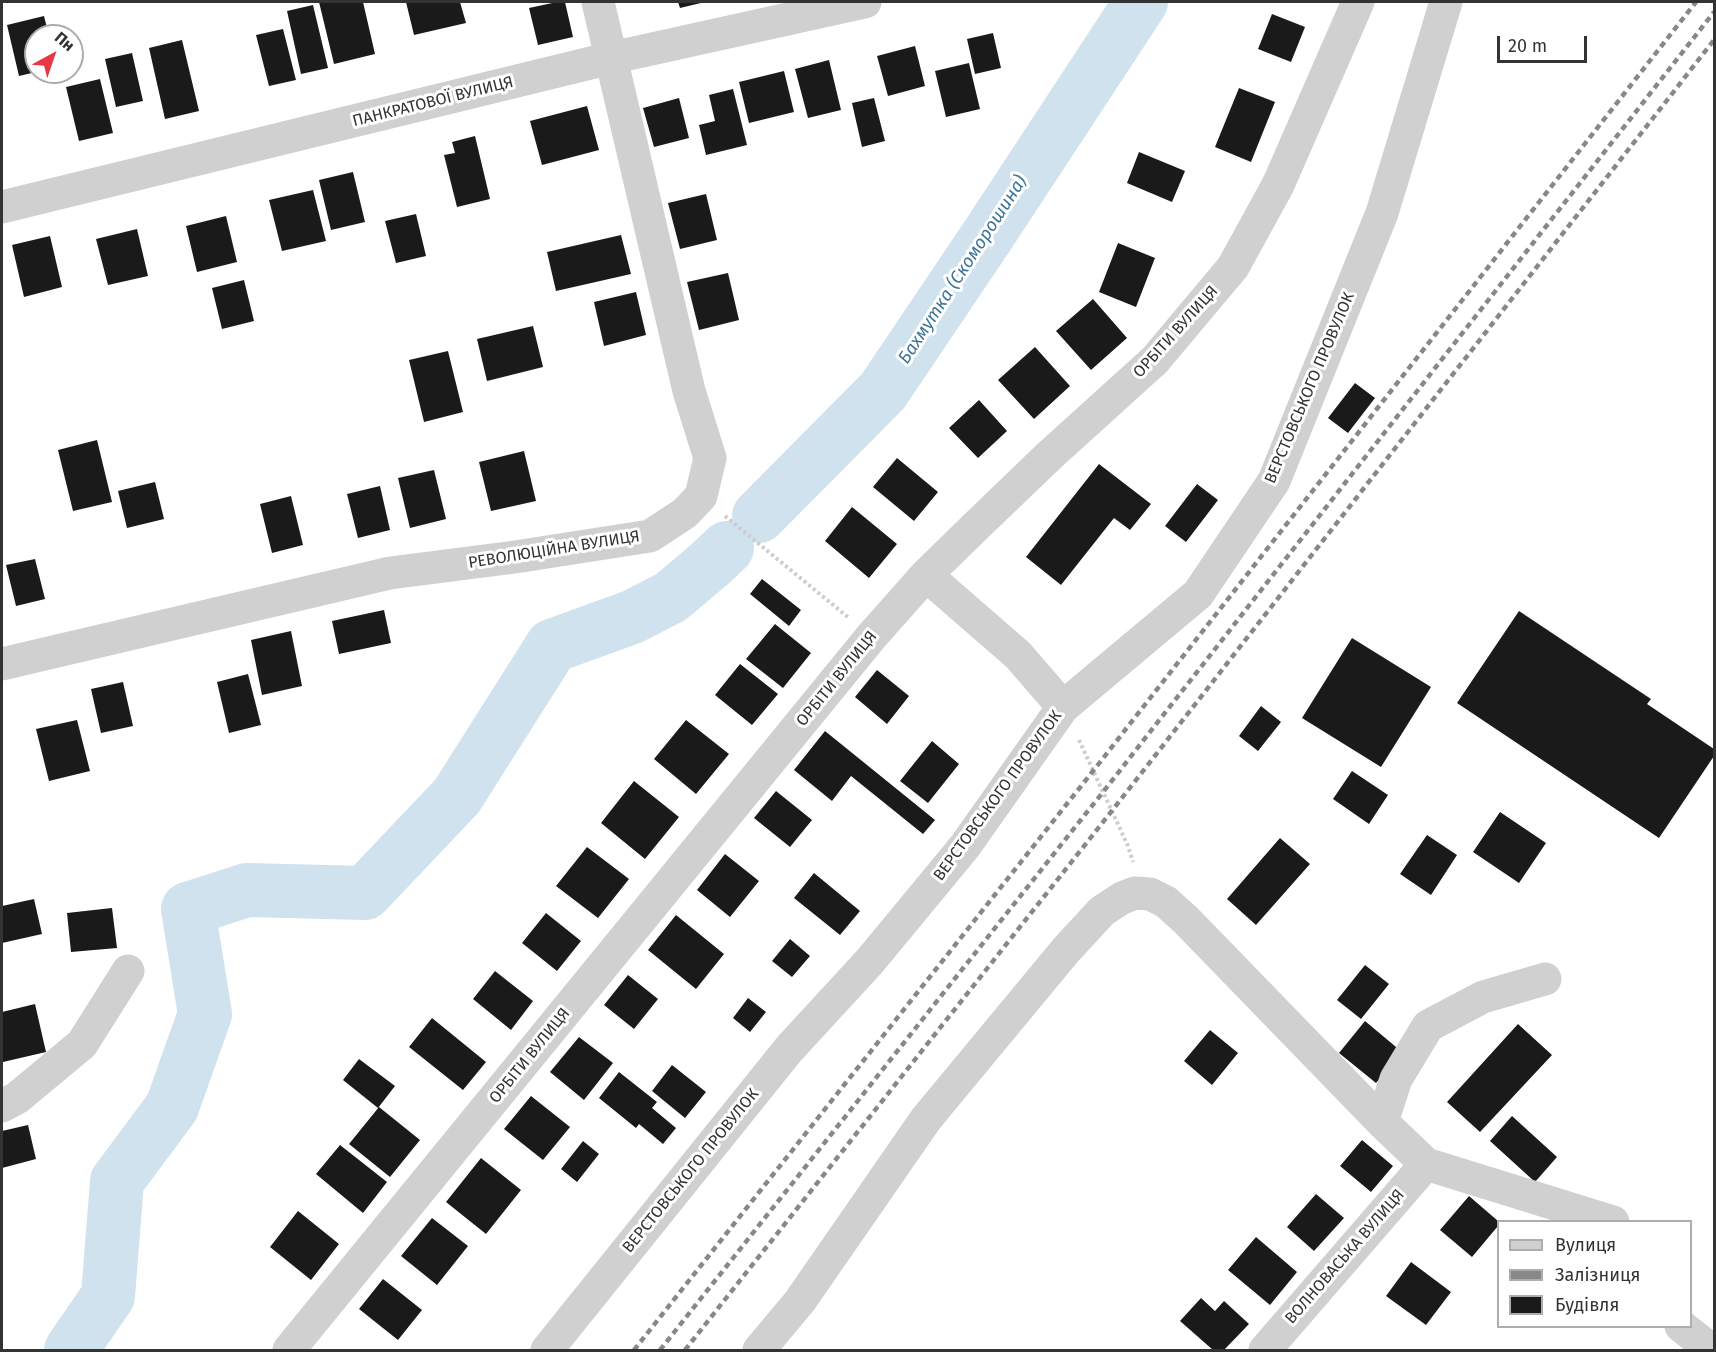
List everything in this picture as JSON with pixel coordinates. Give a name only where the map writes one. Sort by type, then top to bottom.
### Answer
[{"type":"street","points":[[598,2],[689,391],[710,458],[701,496]]},
{"type":"street","name":"ПАНКРАТОВОЇ ВУЛИЦЯ","points":[[2,207],[611,58],[865,2]]},
{"type":"street","name":"ОРБІТИ ВУЛИЦЯ","points":[[290,1350],[871,637],[926,575],[1049,456],[1155,360],[1233,267],[1278,185],[1358,2]]},
{"type":"street","name":"ВЕРСТОВСЬКОГО ПРОВУЛОК","points":[[547,1350],[789,1049],[870,961],[965,846],[1063,707],[1197,594],[1274,481],[1382,213],[1446,2]]},
{"type":"street","name":"РЕВОЛЮЦІЙНА ВУЛИЦЯ","points":[[2,664],[390,573],[650,536],[685,513],[701,496]]},
{"type":"street","points":[[926,575],[1018,655],[1063,707]]},
{"type":"street","points":[[759,1350],[800,1301],[926,1119],[1066,950],[1102,911],[1122,898],[1136,893],[1150,894],[1167,902],[1426,1164],[1610,1220]]},
{"type":"street","points":[[2,1106],[17,1098],[82,1044],[128,971]]},
{"type":"street","points":[[1382,1122],[1396,1079],[1428,1026],[1483,997],[1545,979]]},
{"type":"street","name":"ВОЛНОВАСЬКА ВУЛИЦЯ","points":[[1265,1350],[1426,1164]]},
{"type":"street","points":[[1684,1328],[1709,1348],[1714,1349]]},
{"type":"path","points":[[701,496],[871,637]]},
{"type":"path","points":[[1063,707],[1128,846],[1134,866],[1136,893]]},
{"type":"building","points":[[319,2],[363,2],[375,54],[334,64]]},
{"type":"building","points":[[406,2],[460,2],[466,23],[414,35]]},
{"type":"building","points":[[565,2],[573,37],[538,45],[529,8]]},
{"type":"building","points":[[678,2],[705,2],[680,8]]},
{"type":"building","points":[[313,5],[328,68],[301,74],[287,11]]},
{"type":"building","points":[[1272,14],[1305,27],[1291,62],[1258,49]]},
{"type":"building","points":[[44,16],[46,24],[24,24],[24,75],[19,76],[7,25]]},
{"type":"building","points":[[283,29],[296,80],[269,86],[256,35]]},
{"type":"building","points":[[993,33],[1001,68],[975,74],[967,39]]},
{"type":"building","points":[[182,40],[199,111],[165,119],[149,48]]},
{"type":"building","points":[[915,46],[925,86],[888,96],[877,56]]},
{"type":"building","points":[[132,53],[143,101],[116,107],[105,59]]},
{"type":"building","points":[[829,60],[841,110],[808,118],[795,69]]},
{"type":"building","points":[[969,63],[980,109],[946,117],[935,71]]},
{"type":"building","points":[[784,71],[794,112],[749,123],[739,82]]},
{"type":"building","points":[[100,79],[113,133],[79,141],[66,87]]},
{"type":"building","points":[[1239,88],[1275,102],[1251,162],[1215,147]]},
{"type":"building","points":[[733,89],[747,145],[706,155],[699,125],[715,121],[709,95]]},
{"type":"building","points":[[679,98],[689,138],[654,147],[643,108]]},
{"type":"building","points":[[874,98],[885,141],[862,147],[852,103]]},
{"type":"building","points":[[587,106],[599,150],[542,165],[530,121]]},
{"type":"building","points":[[475,136],[490,199],[457,207],[444,155],[455,153],[452,142]]},
{"type":"building","points":[[1139,152],[1185,171],[1172,202],[1127,183]]},
{"type":"building","points":[[353,172],[365,222],[331,230],[319,180]]},
{"type":"building","points":[[313,190],[326,241],[282,251],[269,200]]},
{"type":"building","points":[[706,194],[717,240],[680,249],[668,203]]},
{"type":"building","points":[[416,214],[426,256],[396,263],[385,221]]},
{"type":"building","points":[[226,216],[237,262],[197,272],[186,226]]},
{"type":"building","points":[[137,229],[148,276],[108,285],[96,239]]},
{"type":"building","points":[[621,235],[631,274],[556,291],[547,252]]},
{"type":"building","points":[[50,236],[62,287],[24,297],[12,245]]},
{"type":"building","points":[[1118,243],[1155,258],[1136,307],[1099,292]]},
{"type":"building","points":[[728,273],[739,320],[699,330],[687,282]]},
{"type":"building","points":[[244,280],[254,321],[222,329],[212,288]]},
{"type":"building","points":[[636,292],[646,335],[604,346],[594,302]]},
{"type":"building","points":[[1093,299],[1127,338],[1091,370],[1056,331]]},
{"type":"building","points":[[533,326],[543,367],[487,381],[477,339]]},
{"type":"building","points":[[1035,347],[1070,386],[1034,419],[998,380]]},
{"type":"building","points":[[448,351],[463,412],[424,422],[409,360]]},
{"type":"building","points":[[1355,383],[1375,398],[1348,433],[1328,418]]},
{"type":"building","points":[[979,400],[1007,431],[978,458],[949,428]]},
{"type":"building","points":[[97,440],[112,502],[73,511],[58,450]]},
{"type":"building","points":[[524,451],[536,501],[491,511],[479,462]]},
{"type":"building","points":[[897,458],[938,492],[914,521],[873,487]]},
{"type":"building","points":[[1099,464],[1151,504],[1130,530],[1114,518],[1061,585],[1026,557]]},
{"type":"building","points":[[434,470],[446,519],[410,528],[398,478]]},
{"type":"building","points":[[155,482],[164,519],[127,528],[118,491]]},
{"type":"building","points":[[1197,484],[1218,500],[1186,542],[1165,526]]},
{"type":"building","points":[[380,486],[390,530],[358,538],[347,494]]},
{"type":"building","points":[[291,496],[303,545],[272,553],[260,504]]},
{"type":"building","points":[[852,507],[897,544],[869,578],[825,541]]},
{"type":"building","points":[[35,559],[45,599],[16,606],[6,565]]},
{"type":"building","points":[[762,579],[801,610],[789,626],[750,594]]},
{"type":"building","points":[[384,610],[391,643],[339,654],[332,621]]},
{"type":"building","points":[[1519,611],[1651,699],[1647,704],[1714,749],[1714,756],[1659,838],[1457,703]]},
{"type":"building","points":[[775,624],[811,653],[783,688],[746,659]]},
{"type":"building","points":[[291,631],[302,686],[262,695],[251,640]]},
{"type":"building","points":[[1352,638],[1431,687],[1381,767],[1302,718]]},
{"type":"building","points":[[740,664],[778,694],[752,725],[715,695]]},
{"type":"building","points":[[877,670],[909,696],[887,724],[855,697]]},
{"type":"building","points":[[248,674],[261,725],[229,733],[217,682]]},
{"type":"building","points":[[123,682],[133,726],[101,733],[91,689]]},
{"type":"building","points":[[1261,706],[1281,722],[1258,751],[1239,736]]},
{"type":"building","points":[[77,720],[90,771],[49,781],[36,729]]},
{"type":"building","points":[[686,720],[729,754],[696,794],[654,759]]},
{"type":"building","points":[[825,731],[935,820],[923,834],[851,776],[832,801],[794,770]]},
{"type":"building","points":[[932,741],[959,764],[928,803],[900,781]]},
{"type":"building","points":[[1352,771],[1388,795],[1369,824],[1333,799]]},
{"type":"building","points":[[634,781],[679,817],[645,859],[601,823]]},
{"type":"building","points":[[776,791],[812,820],[790,847],[754,818]]},
{"type":"building","points":[[1500,812],[1546,843],[1519,883],[1473,852]]},
{"type":"building","points":[[1427,835],[1457,855],[1431,895],[1400,874]]},
{"type":"building","points":[[1280,838],[1310,864],[1256,925],[1227,899]]},
{"type":"building","points":[[587,847],[629,879],[598,918],[556,886]]},
{"type":"building","points":[[725,854],[759,881],[730,917],[697,890]]},
{"type":"building","points":[[814,873],[860,911],[840,935],[794,898]]},
{"type":"building","points":[[34,899],[42,934],[2,943],[2,906]]},
{"type":"building","points":[[112,908],[117,948],[71,952],[67,913]]},
{"type":"building","points":[[546,913],[581,941],[557,971],[522,943]]},
{"type":"building","points":[[676,915],[724,954],[696,989],[648,950]]},
{"type":"building","points":[[790,939],[810,956],[792,977],[772,961]]},
{"type":"building","points":[[1365,965],[1389,984],[1361,1019],[1337,1000]]},
{"type":"building","points":[[495,971],[533,1001],[511,1030],[473,999]]},
{"type":"building","points":[[628,975],[658,999],[634,1029],[604,1005]]},
{"type":"building","points":[[748,998],[766,1012],[750,1032],[733,1018]]},
{"type":"building","points":[[35,1004],[46,1052],[3,1062],[2,1012]]},
{"type":"building","points":[[432,1018],[486,1062],[463,1090],[409,1047]]},
{"type":"building","points":[[1365,1021],[1402,1052],[1376,1083],[1339,1053]]},
{"type":"building","points":[[1518,1024],[1552,1055],[1480,1132],[1447,1102]]},
{"type":"building","points":[[1210,1030],[1238,1053],[1212,1085],[1184,1061]]},
{"type":"building","points":[[579,1037],[613,1063],[584,1100],[550,1072]]},
{"type":"building","points":[[359,1059],[395,1086],[378,1108],[343,1080]]},
{"type":"building","points":[[672,1065],[706,1092],[685,1118],[652,1091]]},
{"type":"building","points":[[619,1072],[657,1102],[652,1108],[676,1128],[663,1144],[639,1124],[636,1128],[599,1098]]},
{"type":"building","points":[[531,1096],[570,1127],[543,1160],[504,1129]]},
{"type":"building","points":[[379,1107],[420,1140],[390,1177],[349,1144]]},
{"type":"building","points":[[1512,1116],[1557,1157],[1535,1182],[1490,1141]]},
{"type":"building","points":[[28,1125],[36,1159],[2,1168],[2,1131]]},
{"type":"building","points":[[1362,1140],[1393,1166],[1371,1192],[1340,1166]]},
{"type":"building","points":[[583,1141],[599,1154],[577,1182],[561,1169]]},
{"type":"building","points":[[340,1145],[387,1182],[363,1213],[316,1174]]},
{"type":"building","points":[[481,1158],[521,1190],[486,1234],[446,1202]]},
{"type":"building","points":[[1316,1194],[1344,1218],[1314,1251],[1287,1227]]},
{"type":"building","points":[[1469,1196],[1497,1220],[1497,1227],[1472,1257],[1440,1230]]},
{"type":"building","points":[[298,1211],[339,1244],[311,1280],[270,1247]]},
{"type":"building","points":[[432,1218],[468,1246],[437,1285],[401,1256]]},
{"type":"building","points":[[1256,1237],[1297,1272],[1270,1305],[1228,1270]]},
{"type":"building","points":[[1411,1262],[1451,1292],[1426,1325],[1386,1296]]},
{"type":"building","points":[[383,1279],[422,1310],[398,1340],[359,1309]]},
{"type":"building","points":[[1201,1298],[1215,1311],[1224,1301],[1249,1324],[1224,1350],[1213,1350],[1180,1321]]},
{"type":"waterway","name":"Бахмутка (Скоморошина)","points":[[759,516],[883,391],[1141,2]]},
{"type":"waterway","name":"Бахмутка (Скоморошина)","points":[[71,1350],[108,1296],[117,1181],[172,1107],[205,1014],[188,909],[247,890],[365,893],[457,796],[552,646],[632,617],[671,597],[727,548]]},
{"type":"railway","points":[[634,1350],[1093,771],[1696,2]]},
{"type":"railway","points":[[660,1350],[1103,792],[1714,12]]},
{"type":"railway","points":[[685,1350],[1111,812],[1714,40]]}]
